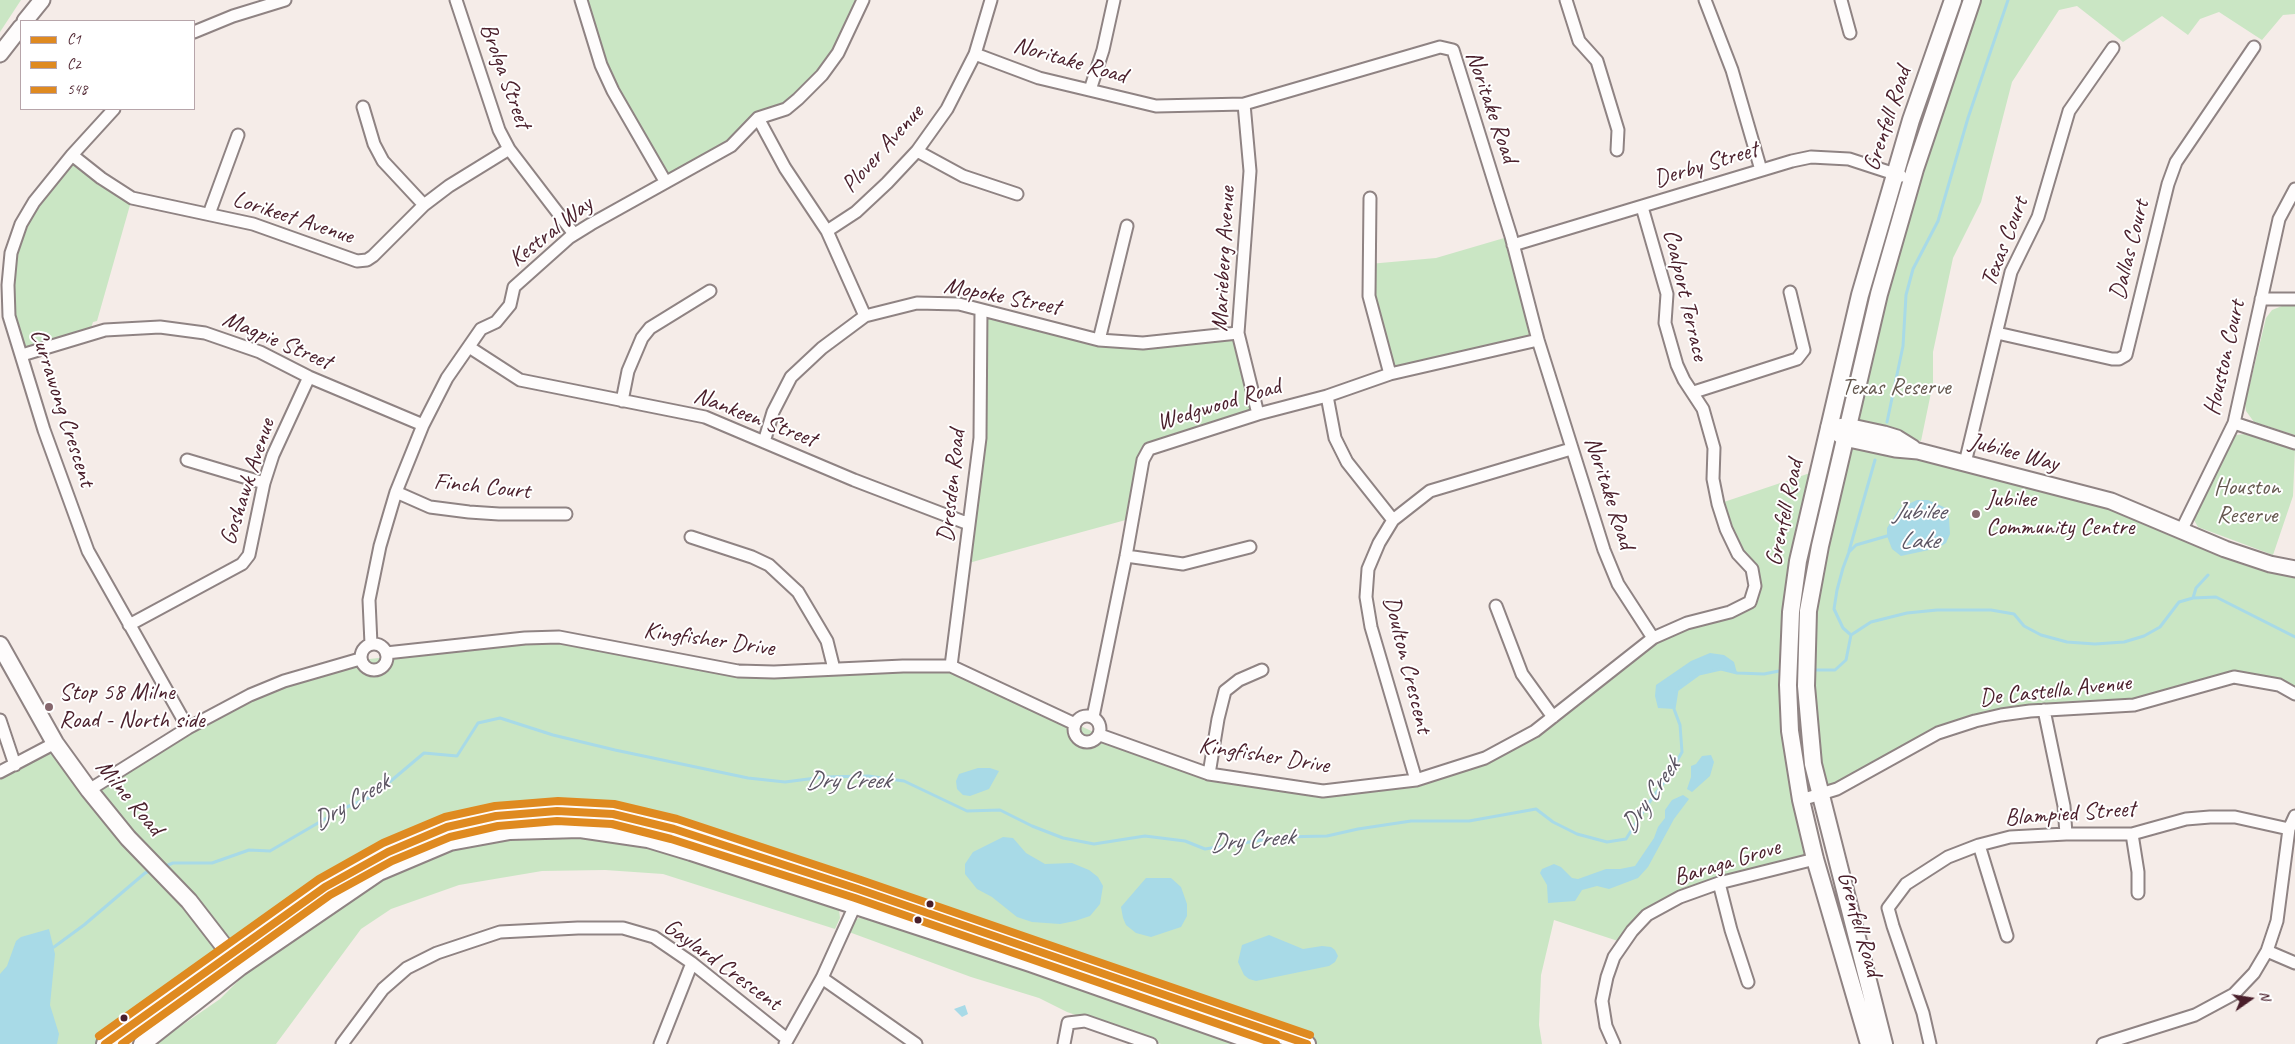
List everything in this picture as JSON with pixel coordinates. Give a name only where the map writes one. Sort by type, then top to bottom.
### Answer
[{"type":"main road","name":"Grenfell Road","points":[[1869,1044],[1815,859],[1802,800],[1790,731],[1788,651],[1798,561],[1860,295],[1895,173],[1953,0]]},
{"type":"main road","name":"Grenfell Road","points":[[1884,1044],[1819,795],[1810,741],[1806,658],[1813,584],[1870,329],[1912,179],[1972,0]]},
{"type":"main road","name":"Milne Road","points":[[0,647],[55,743],[89,790],[128,838],[189,901],[236,961]]},
{"type":"main road","points":[[142,1044],[236,961],[325,887],[388,852],[447,827],[496,816],[557,811],[613,814],[674,828],[862,890],[1307,1044]]},
{"type":"main road","points":[[105,1044],[379,872],[450,842],[510,831],[580,829],[648,839],[1030,963],[1261,1044]]},
{"type":"street","points":[[26,20],[42,0]]},
{"type":"street","points":[[195,32],[233,16],[285,0]]},
{"type":"street","name":"Brolga Street","points":[[456,0],[491,112],[509,149],[574,234]]},
{"type":"street","points":[[581,0],[605,73],[665,182]]},
{"type":"street","name":"Kestral Way","points":[[372,644],[369,600],[380,546],[396,492],[423,425],[447,378],[481,329],[496,322],[510,305],[514,288],[574,234],[731,146],[758,118],[786,108],[822,75],[838,53],[863,0]]},
{"type":"street","name":"Plover Avenue","points":[[826,231],[856,212],[917,151],[947,109],[975,54],[991,0]]},
{"type":"street","points":[[1090,90],[1105,41],[1114,0]]},
{"type":"street","points":[[1566,0],[1579,41],[1597,61],[1618,130],[1618,150]]},
{"type":"street","points":[[1705,0],[1732,70],[1762,170]]},
{"type":"street","points":[[1841,0],[1850,33]]},
{"type":"street","points":[[0,54],[20,27]]},
{"type":"street","name":"Noritake Road","points":[[975,54],[1039,78],[1156,106],[1244,104],[1440,47],[1453,50],[1513,245],[1538,340],[1604,550],[1618,584],[1654,638]]},
{"type":"street","name":"Dallas Court","points":[[1997,333],[2112,359],[2119,359],[2126,355],[2168,184],[2176,162],[2254,47]]},
{"type":"street","name":"Texas Court","points":[[1964,463],[2011,272],[2038,217],[2069,112],[2113,48]]},
{"type":"street","name":"Marieberg Avenue","points":[[1244,104],[1250,171],[1238,334],[1258,414]]},
{"type":"street","points":[[363,107],[374,144],[384,161],[424,205]]},
{"type":"street","name":"Currawong Crescent","points":[[113,110],[72,155],[34,202],[21,224],[11,253],[8,285],[9,316],[44,430],[88,550],[188,728]]},
{"type":"street","points":[[758,118],[785,168],[826,231],[866,316]]},
{"type":"street","points":[[209,214],[238,135]]},
{"type":"street","name":"Lorikeet Avenue","points":[[72,155],[101,178],[132,198],[253,224],[357,261],[367,260],[373,256],[424,205],[449,186],[509,149]]},
{"type":"street","points":[[917,151],[963,176],[1017,194]]},
{"type":"street","name":"Derby Street","points":[[1513,245],[1792,161],[1828,157],[1856,161],[1912,179]]},
{"type":"street","name":"Houston Court","points":[[2181,531],[2234,423],[2279,219],[2295,189]]},
{"type":"street","points":[[1370,198],[1368,296],[1390,374]]},
{"type":"street","name":"Coalport Terrace","points":[[1642,207],[1667,294],[1664,323],[1677,365],[1684,380],[1694,392],[1703,409],[1714,448],[1712,479],[1726,529],[1738,554],[1752,569],[1755,586],[1750,602],[1730,612],[1686,623],[1654,638]]},
{"type":"street","points":[[1099,340],[1127,226]]},
{"type":"street","points":[[622,402],[628,371],[642,338],[650,328],[710,291]]},
{"type":"street","points":[[1694,392],[1797,359],[1804,350],[1790,292]]},
{"type":"street","points":[[2260,299],[2295,299]]},
{"type":"street","name":"Mopoke Street","points":[[764,442],[773,412],[791,378],[822,348],[866,316],[917,303],[958,304],[1099,340],[1143,343],[1238,334]]},
{"type":"street","name":"Dresden Road","points":[[951,666],[980,438],[981,310]]},
{"type":"street","name":"Magpie Street","points":[[22,354],[106,330],[160,327],[205,333],[260,352],[309,377],[423,425]]},
{"type":"street","name":"Wedgwood Road","points":[[1093,717],[1126,556],[1143,460],[1149,449],[1258,414],[1327,396],[1390,374],[1538,340]]},
{"type":"street","name":"Nankeen Street","points":[[469,347],[520,380],[622,402],[705,417],[854,480],[969,524]]},
{"type":"street","name":"Goshawk Avenue","points":[[129,625],[242,564],[249,555],[264,483],[273,454],[309,377]]},
{"type":"street","points":[[1327,396],[1335,438],[1347,462],[1393,520]]},
{"type":"street","points":[[2234,423],[2295,443]]},
{"type":"street","name":"Jubilee Way","points":[[1829,427],[1846,432],[1897,438],[1918,451],[2111,501],[2181,531],[2270,564],[2295,569]]},
{"type":"street","name":"Doulton Crescent","points":[[1416,780],[1371,627],[1366,597],[1368,569],[1379,543],[1393,520],[1430,491],[1571,449]]},
{"type":"street","points":[[187,460],[264,483]]},
{"type":"street","name":"Finch Court","points":[[396,492],[430,507],[499,514],[566,514]]},
{"type":"street","points":[[691,537],[752,557],[769,565],[784,578],[798,592],[827,641],[834,669]]},
{"type":"street","points":[[1126,556],[1183,564],[1250,547]]},
{"type":"street","points":[[1496,606],[1522,674],[1553,717]]},
{"type":"street","name":"Kingfisher Drive","points":[[386,653],[458,644],[560,637],[738,670],[774,672],[951,666],[1075,724]]},
{"type":"street","name":"Kingfisher Drive","points":[[1100,735],[1209,774],[1323,792],[1416,780],[1485,758],[1535,731],[1654,638]]},
{"type":"street","points":[[372,644],[381,646],[386,653],[385,664],[377,670],[367,668],[360,658],[362,650],[372,644]]},
{"type":"street","points":[[89,790],[188,728],[250,695],[284,681],[360,658]]},
{"type":"street","points":[[1209,774],[1225,691],[1239,680],[1262,670]]},
{"type":"street","name":"De Castella Avenue","points":[[1802,800],[1851,782],[1899,753],[1945,731],[1992,717],[2044,710],[2134,705],[2234,677],[2279,685],[2295,694]]},
{"type":"street","points":[[2044,710],[2064,806],[2066,834]]},
{"type":"street","points":[[1084,716],[1093,717],[1099,722],[1100,735],[1093,742],[1084,743],[1076,738],[1075,724],[1084,716]]},
{"type":"street","points":[[0,720],[15,765]]},
{"type":"street","points":[[0,772],[55,743]]},
{"type":"street","points":[[2103,1044],[2196,1015],[2234,994],[2254,972],[2267,951],[2277,921],[2289,830],[2295,816]]},
{"type":"street","name":"Blampied Street","points":[[1930,1044],[1923,1013],[1888,908],[1906,884],[1948,857],[1979,845],[2010,837],[2066,834],[2132,834],[2186,819],[2210,817],[2235,817],[2289,830]]},
{"type":"street","points":[[2132,834],[2138,872],[2138,893]]},
{"type":"street","points":[[1979,845],[2007,936]]},
{"type":"street","name":"Baraga Grove","points":[[1614,1044],[1606,1026],[1602,1001],[1614,957],[1632,931],[1647,915],[1680,897],[1719,882],[1815,859]]},
{"type":"street","points":[[1719,882],[1731,930],[1748,982]]},
{"type":"street","points":[[786,1042],[822,978],[862,890]]},
{"type":"street","name":"Gaylard Crescent","points":[[342,1044],[384,989],[407,968],[463,943],[500,932],[540,929],[623,928],[654,937],[692,963],[786,1042]]},
{"type":"street","points":[[2267,951],[2295,963]]},
{"type":"street","points":[[660,1044],[692,963]]},
{"type":"street","points":[[822,978],[916,1044]]},
{"type":"street","points":[[1064,1044],[1068,1022],[1086,1021],[1151,1044]]},
{"type":"green space","points":[[0,0],[21,0],[0,32]]},
{"type":"green space","points":[[581,0],[863,0],[852,26],[798,99],[665,181],[613,91]]},
{"type":"green space","name":"Texas Reserve","points":[[1978,0],[2295,0],[2295,14],[2283,15],[2262,40],[2219,12],[2200,19],[2188,35],[2162,16],[2123,42],[2077,6],[2059,10],[2012,82],[1981,202],[1953,258],[1933,352],[1933,383],[1921,441],[1859,425],[1854,422],[1883,298],[1917,181]]},
{"type":"green space","points":[[72,155],[132,198],[97,321],[93,322],[89,334],[22,355],[8,285],[21,224]]},
{"type":"green space","points":[[1511,236],[1538,340],[1390,374],[1369,296],[1369,264],[1436,258]]},
{"type":"green space","points":[[2282,306],[2295,306],[2295,435],[2254,422],[2246,411],[2245,404],[2266,318],[2272,310]]},
{"type":"green space","points":[[981,310],[1099,340],[1238,333],[1258,414],[1149,449],[1133,518],[965,564],[980,438]]},
{"type":"green space","name":"Houston Reserve","points":[[2245,434],[2295,449],[2293,496],[2273,555],[2198,527],[2194,520],[2195,512],[2230,442],[2236,435]]},
{"type":"green space","points":[[1844,438],[2111,501],[2295,569],[2295,694],[2233,677],[2154,700],[2051,710],[1938,733],[1819,795],[1806,651]]},
{"type":"green space","points":[[1819,470],[1810,507],[1788,698],[1815,859],[1719,883],[1647,915],[1624,943],[1554,920],[1541,975],[1539,1025],[1542,1044],[1308,1044],[613,814],[496,816],[388,852],[105,1044],[0,1044],[0,772],[55,743],[89,790],[188,728],[284,681],[361,660],[559,637],[738,671],[951,666],[1100,735],[1209,774],[1323,791],[1416,780],[1485,758],[1553,717],[1653,638],[1750,602],[1755,586],[1718,504]]},
{"type":"green space","points":[[579,833],[646,843],[839,909],[840,918],[835,929],[663,874],[605,870],[542,871],[459,885],[391,909],[361,929],[276,1044],[155,1044],[220,999],[246,973],[382,876],[441,852],[515,835]]},
{"type":"green space","points":[[862,916],[1248,1044],[1161,1044],[1067,1012],[1039,998],[971,977],[849,932],[854,921]]},
{"type":"water","name":"Jubilee Lake","points":[[1917,500],[1928,500],[1946,508],[1950,534],[1946,543],[1938,548],[1901,556],[1892,549],[1887,536],[1887,528],[1900,508]]},
{"type":"water","points":[[1710,653],[1724,655],[1734,662],[1737,673],[1721,669],[1699,674],[1678,690],[1674,709],[1658,708],[1655,696],[1656,685],[1691,661]]},
{"type":"water","points":[[1711,755],[1714,762],[1710,776],[1692,792],[1687,789],[1691,777],[1691,766],[1696,764],[1702,756]]},
{"type":"water","points":[[978,768],[990,768],[999,771],[989,789],[970,796],[963,795],[957,789],[956,781],[959,774]]},
{"type":"water","points":[[1683,795],[1689,799],[1674,819],[1648,867],[1638,878],[1609,889],[1597,886],[1582,890],[1575,901],[1548,903],[1547,885],[1540,873],[1542,869],[1554,864],[1561,867],[1572,878],[1578,879],[1606,869],[1635,866],[1665,818],[1665,810],[1672,800]]},
{"type":"water","points":[[1003,837],[1013,838],[1026,853],[1045,864],[1072,863],[1089,870],[1098,877],[1103,886],[1100,904],[1090,916],[1060,924],[1032,922],[1017,917],[992,897],[977,889],[965,874],[965,864],[973,852]]},
{"type":"water","points":[[1146,878],[1171,878],[1181,887],[1187,904],[1187,916],[1181,927],[1151,937],[1136,933],[1126,925],[1121,907]]},
{"type":"water","points":[[49,929],[55,954],[50,1005],[59,1034],[57,1044],[0,1044],[0,974],[7,966],[16,941],[21,937]]},
{"type":"water","points":[[1269,935],[1303,949],[1322,946],[1331,947],[1338,956],[1335,962],[1329,966],[1256,981],[1249,979],[1244,975],[1238,962],[1242,945]]},
{"type":"water","points":[[965,1005],[968,1014],[962,1017],[954,1009]]},
{"type":"waterway","points":[[1887,422],[1903,346],[1906,295],[1913,269],[1938,221],[1968,118],[2008,0]]},
{"type":"waterway","points":[[1849,551],[1875,460]]},
{"type":"waterway","points":[[1851,635],[1843,628],[1834,609],[1843,568],[1849,552],[1856,545],[1887,536]]},
{"type":"waterway","points":[[2193,598],[2196,588],[2208,575]]},
{"type":"waterway","name":"Dry Creek","points":[[1812,670],[1835,670],[1846,660],[1851,635],[1871,622],[1907,613],[1937,610],[1991,610],[2014,614],[2024,626],[2041,635],[2067,642],[2095,644],[2124,642],[2144,636],[2160,627],[2179,602],[2193,598],[2216,597],[2295,637]]},
{"type":"waterway","name":"Dry Creek","points":[[163,867],[173,863],[212,863],[249,850],[270,851],[342,809],[373,796],[424,753],[457,756],[478,723],[500,718],[553,735],[748,778],[785,782],[824,777],[868,776],[904,781],[967,811],[1000,810],[1032,826],[1063,838],[1094,844],[1145,836],[1185,841],[1205,849],[1281,837],[1327,836],[1411,821],[1469,821],[1536,809],[1553,822],[1577,834],[1607,842],[1626,839],[1668,777],[1682,752],[1680,725],[1674,709],[1677,690],[1699,674],[1721,669],[1737,673],[1764,674],[1784,670]]},
{"type":"waterway","name":"Dry Creek","points":[[54,947],[84,925],[145,873],[152,870]]},
{"type":"transit line","name":"548","points":[[99,1036],[319,879],[383,843],[445,817],[495,806],[558,801],[614,804],[677,819],[861,880],[1310,1035]]},
{"type":"transit line","name":"C1","points":[[105,1044],[325,887],[388,852],[447,827],[496,816],[557,811],[613,814],[674,829],[858,889],[1307,1044]]},
{"type":"transit line","name":"C2","points":[[122,1044],[330,895],[392,861],[450,837],[498,826],[557,821],[612,824],[671,839],[855,898],[1276,1044]]},
{"type":"place","name":"Jubilee Community Centre","points":[[1976,514]]},
{"type":"place","name":"Stop 58 Milne Road - North side","points":[[49,707]]}]
